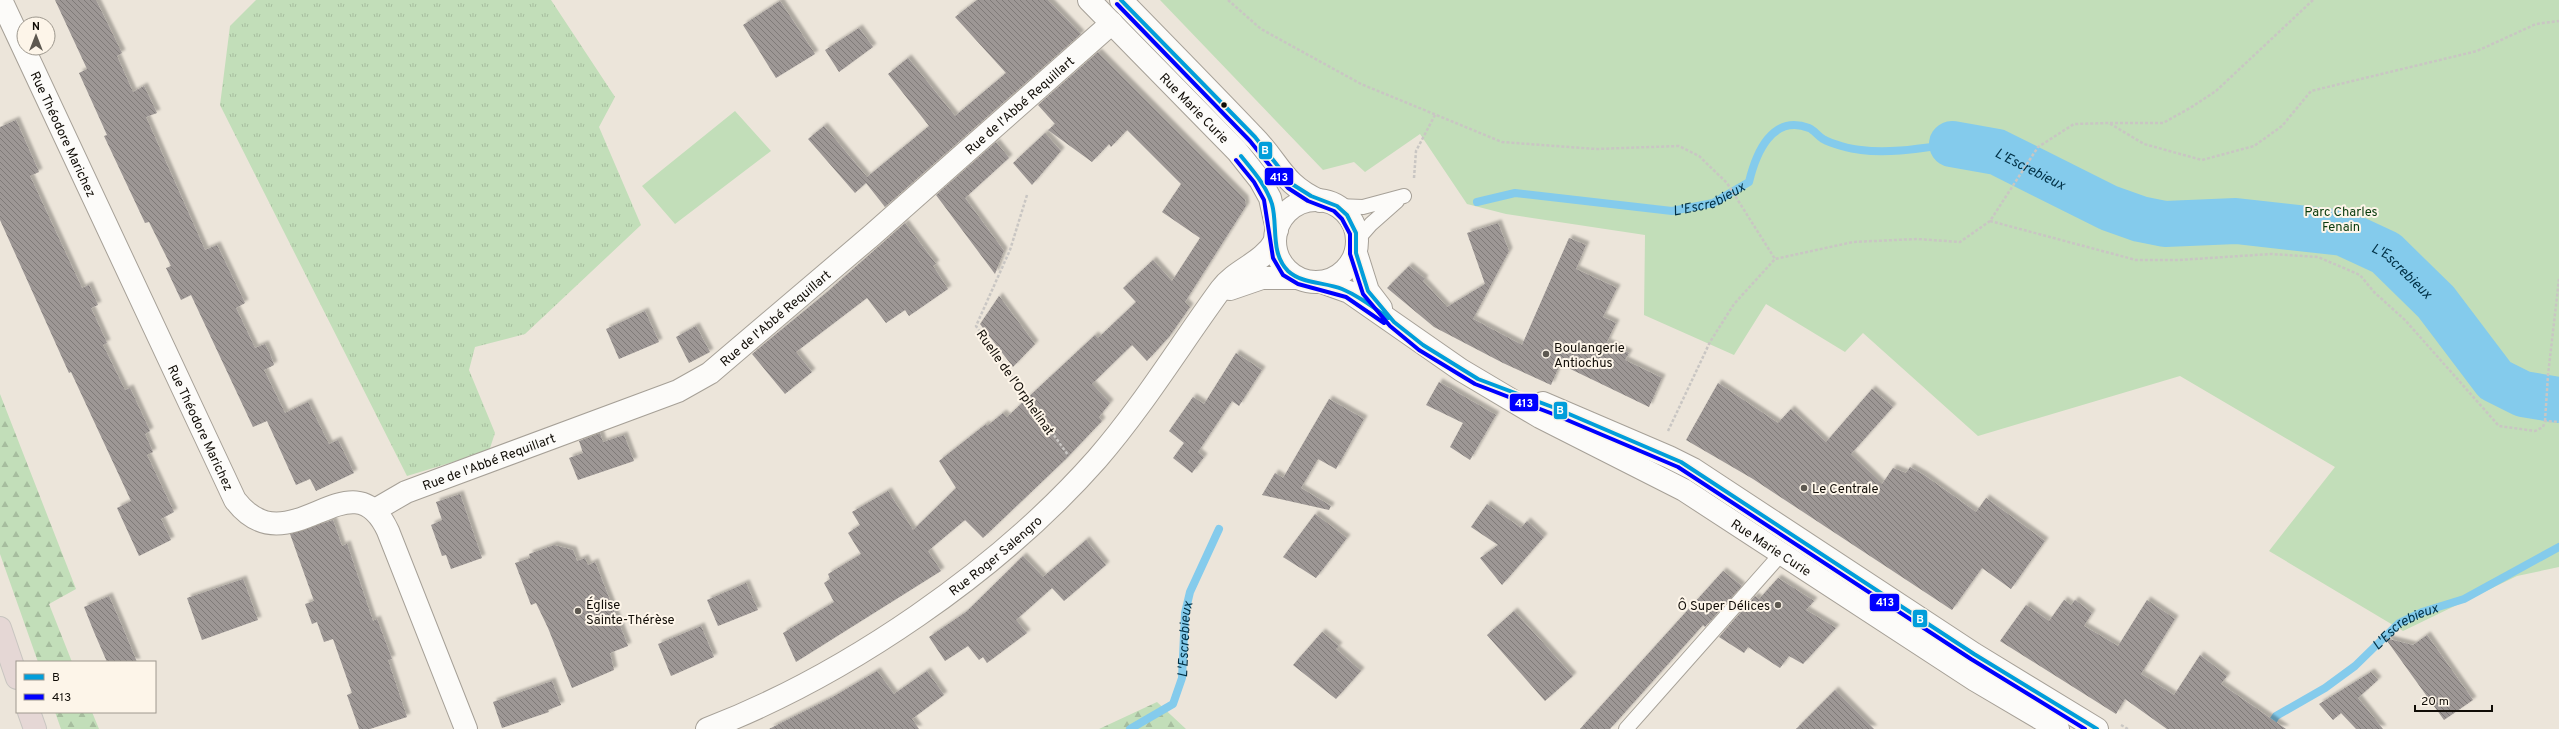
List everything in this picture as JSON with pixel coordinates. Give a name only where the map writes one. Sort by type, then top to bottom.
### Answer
[{"type":"highway","points":[[0,628],[16,675]]},
{"type":"highway","points":[[29,713],[35,729]]},
{"type":"street","name":"Rue Théodore Marichez","points":[[1,0],[235,500],[244,512],[256,521],[268,524],[282,524],[295,521],[344,503],[366,504],[376,510]]},
{"type":"street","name":"Rue Marie Curie","points":[[1089,0],[1237,151],[1260,180],[1270,198],[1276,236]]},
{"type":"street","name":"Rue Marie Curie","points":[[1121,0],[1255,137],[1287,180],[1297,188],[1329,203]]},
{"type":"street","name":"Rue de l'Abbé Requillart","points":[[376,510],[406,492],[678,391],[710,373],[871,236],[1112,22]]},
{"type":"street","points":[[1308,201],[1329,203],[1352,220],[1356,246],[1345,271],[1334,278],[1321,282],[1308,282],[1297,278],[1281,263],[1276,236],[1282,218],[1290,209],[1308,201]]},
{"type":"street","name":"Rue Roger Salengro","points":[[707,729],[758,709],[807,683],[898,627],[976,571],[1039,517],[1084,473],[1151,388],[1229,280],[1265,254],[1276,236]]},
{"type":"street","name":"Rue Marie Curie","points":[[1356,246],[1368,291],[1394,322]]},
{"type":"street","name":"Rue Roger Salengro","points":[[1214,300],[1230,288],[1255,279],[1279,276],[1297,278]]},
{"type":"street","name":"Rue Marie Curie","points":[[1321,282],[1349,292],[1394,322],[1438,355],[1540,417],[1672,483],[1975,680],[2058,729]]},
{"type":"street","name":"Rue Marie Curie","points":[[1478,379],[1555,408],[1681,462],[1974,654],[2097,729]]},
{"type":"street","points":[[376,510],[388,531],[466,729]]},
{"type":"lane","points":[[1329,203],[1363,207],[1404,196],[1371,224],[1356,246]]},
{"type":"lane","points":[[1626,729],[1781,554]]},
{"type":"path","points":[[1228,0],[1261,29],[1360,84],[1502,142],[1596,149],[1679,146],[1699,156],[1727,183],[1775,259]]},
{"type":"path","points":[[1666,436],[1710,342],[1734,304],[1775,259],[1853,242],[1917,238],[1960,242],[1990,221],[2038,148],[2074,124],[2163,123],[2216,91],[2313,0]]},
{"type":"path","points":[[2109,123],[2144,144],[2202,160],[2254,146],[2282,126],[2311,91],[2477,51],[2536,24],[2559,21]]},
{"type":"path","points":[[1413,182],[1416,151],[1435,115]]},
{"type":"path","name":"Ruelle de l'Orphelinat","points":[[1027,195],[1010,250],[976,326],[1067,454],[1084,473]]},
{"type":"path","points":[[1990,221],[2136,260],[2179,260],[2271,254],[2318,257],[2360,275],[2374,292],[2405,320],[2499,426],[2535,431],[2543,427],[2545,422],[2548,375],[2559,279]]},
{"type":"path","points":[[2545,422],[2559,422]]},
{"type":"green space","points":[[256,0],[551,0],[615,97],[599,127],[641,225],[525,334],[475,347],[469,370],[495,433],[489,451],[407,476],[220,105],[230,26]]},
{"type":"green space","name":"Parc Charles Fenain","points":[[1160,0],[2559,0],[2559,567],[2517,576],[2403,631],[2269,551],[2335,467],[2180,376],[1978,436],[1863,333],[1845,352],[1766,304],[1734,355],[1644,315],[1645,235],[1506,214],[1467,204],[1420,134],[1365,172],[1354,162],[1323,170]]},
{"type":"green space","points":[[735,111],[771,151],[675,224],[642,186]]},
{"type":"green space","points":[[0,394],[76,589],[49,604],[72,661],[38,661],[0,554]]},
{"type":"green space","points":[[1157,702],[1186,729],[1099,729]]},
{"type":"green space","points":[[55,713],[92,713],[99,729],[61,729]]},
{"type":"building","points":[[55,0],[96,0],[122,53],[117,56],[133,92],[144,86],[157,113],[146,117],[205,250],[217,245],[245,303],[236,308],[255,348],[265,344],[270,354],[274,365],[264,370],[285,413],[308,402],[329,444],[338,440],[354,473],[316,491],[310,479],[296,485],[267,421],[253,427],[191,295],[181,300],[166,268],[171,266],[149,222],[145,223],[104,136],[107,135],[79,73],[87,69]]},
{"type":"building","points":[[977,0],[1048,0],[1081,34],[885,207],[866,183],[855,193],[808,139],[824,126],[867,177],[929,126],[888,74],[908,58],[955,116],[1006,73],[955,17]]},
{"type":"building","points":[[780,1],[815,54],[776,78],[743,25]]},
{"type":"building","points":[[859,28],[873,47],[839,72],[825,50]]},
{"type":"building","points":[[1098,52],[1245,199],[1246,206],[1185,302],[1190,307],[1169,337],[1147,361],[1132,345],[1092,384],[1110,403],[1099,417],[1102,421],[1066,459],[983,538],[965,520],[928,551],[941,571],[796,662],[783,633],[834,602],[824,583],[830,579],[828,574],[861,554],[848,533],[860,525],[852,512],[888,491],[913,530],[956,488],[939,461],[986,424],[987,426],[1003,413],[1007,417],[1095,335],[1098,338],[1136,302],[1123,288],[1153,260],[1172,281],[1200,238],[1162,212],[1181,184],[1127,130],[1111,147],[1109,144],[1092,162],[1048,130],[1055,124],[1038,105]]},
{"type":"building","points":[[16,120],[39,172],[30,176],[82,288],[89,285],[98,305],[91,308],[107,343],[103,345],[125,390],[130,388],[150,431],[145,434],[153,452],[147,455],[174,512],[161,519],[171,540],[139,556],[117,508],[131,501],[71,372],[69,373],[0,220],[0,127]]},
{"type":"building","points":[[1045,133],[1061,151],[1032,185],[1013,163]]},
{"type":"building","points":[[996,142],[1009,158],[965,198],[1004,251],[995,274],[936,195]]},
{"type":"building","points":[[905,223],[936,264],[933,266],[948,289],[909,316],[905,310],[886,323],[867,298],[796,352],[812,372],[785,394],[752,354],[826,293]]},
{"type":"building","points":[[1498,223],[1509,251],[1473,319],[1522,345],[1569,238],[1586,245],[1576,269],[1617,288],[1603,317],[1616,323],[1607,342],[1629,353],[1625,360],[1662,378],[1649,407],[1560,364],[1551,385],[1503,363],[1434,327],[1387,288],[1409,266],[1425,279],[1423,281],[1447,307],[1485,284],[1467,233]]},
{"type":"building","points":[[999,296],[1035,344],[1013,367],[980,324]]},
{"type":"building","points":[[645,311],[659,342],[619,359],[606,329]]},
{"type":"building","points":[[696,326],[710,352],[689,363],[676,337]]},
{"type":"building","points":[[1236,353],[1262,370],[1239,406],[1232,401],[1198,452],[1204,457],[1192,473],[1173,458],[1184,443],[1169,431],[1193,397],[1204,404]]},
{"type":"building","points":[[1439,382],[1496,415],[1470,460],[1450,447],[1463,423],[1426,405]]},
{"type":"building","points":[[1718,383],[1778,423],[1791,409],[1826,442],[1872,389],[1893,407],[1851,454],[1882,484],[1893,468],[1906,473],[1910,467],[1924,475],[1976,512],[1986,498],[2045,541],[2011,589],[1982,568],[1952,610],[1753,479],[1686,440]]},
{"type":"building","points":[[1329,399],[1364,419],[1336,469],[1318,459],[1301,488],[1331,506],[1329,510],[1262,495],[1275,473],[1283,478]]},
{"type":"building","points":[[600,433],[603,442],[624,435],[634,461],[578,480],[569,458],[583,453],[579,441]]},
{"type":"building","points":[[460,494],[482,558],[451,569],[446,555],[442,556],[431,525],[442,520],[436,502]]},
{"type":"building","points":[[1487,504],[1521,528],[1527,521],[1544,537],[1502,585],[1480,558],[1498,545],[1471,527]]},
{"type":"building","points":[[1315,514],[1347,538],[1316,578],[1283,557]]},
{"type":"building","points":[[333,520],[342,546],[347,544],[373,621],[377,619],[392,659],[388,660],[407,717],[370,729],[359,729],[347,695],[352,693],[333,639],[324,642],[317,622],[312,624],[305,604],[314,601],[290,534]]},
{"type":"building","points":[[1086,540],[1106,565],[1064,601],[1052,588],[1016,620],[1027,633],[987,663],[983,657],[979,660],[968,646],[945,661],[929,637],[966,612],[1023,556],[1043,577]]},
{"type":"building","name":"Église Sainte-Thérèse","points":[[554,545],[573,550],[577,561],[585,558],[588,565],[595,562],[628,646],[610,653],[614,670],[572,688],[548,628],[536,603],[531,605],[515,563],[530,558],[529,554]]},
{"type":"building","points":[[1723,571],[1742,586],[1705,627],[1703,625],[1610,729],[1580,729]]},
{"type":"building","points":[[1778,578],[1814,601],[1806,610],[1836,628],[1803,664],[1789,656],[1780,668],[1748,647],[1744,653],[1719,637],[1755,596],[1759,599]]},
{"type":"building","points":[[243,579],[258,620],[202,640],[187,598]]},
{"type":"building","points":[[746,583],[758,610],[718,626],[707,600]]},
{"type":"building","points":[[109,596],[137,661],[107,661],[84,607]]},
{"type":"building","points":[[2064,600],[2071,605],[2075,600],[2092,613],[2084,626],[2118,646],[2147,600],[2175,619],[2141,674],[2174,695],[2200,655],[2227,676],[2221,684],[2286,729],[2167,729],[2125,699],[2116,714],[2000,641],[2026,605],[2049,621]]},
{"type":"building","points":[[1514,611],[1573,676],[1545,701],[1487,635]]},
{"type":"building","points":[[701,626],[714,657],[671,676],[658,644]]},
{"type":"building","points":[[1322,632],[1339,646],[1336,649],[1361,671],[1336,699],[1293,665]]},
{"type":"building","points":[[2427,635],[2473,700],[2444,720],[2385,638],[2413,645]]},
{"type":"building","points":[[877,671],[894,694],[927,671],[944,695],[912,719],[919,729],[769,729],[831,698]]},
{"type":"building","points":[[2371,672],[2378,680],[2358,698],[2383,729],[2356,729],[2341,713],[2333,720],[2319,704]]},
{"type":"building","points":[[552,681],[561,705],[548,710],[549,712],[502,728],[493,702]]},
{"type":"building","points":[[1835,690],[1874,729],[1796,729]]},
{"type":"waterway","name":"L'Escrebieux","points":[[1477,202],[1515,193],[1672,211],[1713,203],[1749,182],[1761,148],[1776,131],[1785,126],[1796,125],[1809,128],[1827,141],[1852,149],[1861,150],[1895,151],[1952,144]]},
{"type":"waterway","name":"L'Escrebieux","points":[[1952,144],[1997,152],[2109,208],[2140,219],[2165,224],[2236,221],[2343,233],[2386,253],[2436,302],[2495,380],[2523,394],[2559,400]]},
{"type":"waterway","name":"L'Escrebieux","points":[[1130,729],[1173,704],[1182,678],[1185,613],[1190,592],[1219,529]]},
{"type":"waterway","name":"L'Escrebieux","points":[[2268,729],[2276,716],[2325,688],[2355,666],[2399,623],[2422,612],[2464,599],[2559,547]]},
{"type":"transit line","name":"B","points":[[1121,0],[1255,137],[1292,184],[1311,196],[1337,206],[1347,215],[1356,233],[1356,253],[1368,291],[1394,322],[1423,345],[1478,379],[1555,408],[1681,462],[1974,654],[2097,729]]},
{"type":"transit line","name":"413","points":[[1117,4],[1250,141],[1288,188],[1308,201],[1334,211],[1342,219],[1350,234],[1350,254],[1363,294],[1390,326],[1419,350],[1475,384],[1553,414],[1678,467],[1971,659],[2085,729]]},
{"type":"transit line","name":"B","points":[[1241,156],[1259,178],[1272,204],[1277,248],[1282,264],[1288,271],[1307,281],[1342,289],[1366,302],[1388,318]]},
{"type":"transit line","name":"413","points":[[1236,160],[1254,182],[1264,200],[1273,258],[1283,275],[1298,284],[1346,297],[1384,323]]},
{"type":"place","name":"Boulangerie Antiochus","points":[[1546,354]]},
{"type":"place","name":"Le Centrale","points":[[1804,488]]},
{"type":"place","name":"Ô Super Délices","points":[[1778,605]]},
{"type":"place","name":"Église Sainte-Thérèse","points":[[578,611]]}]
